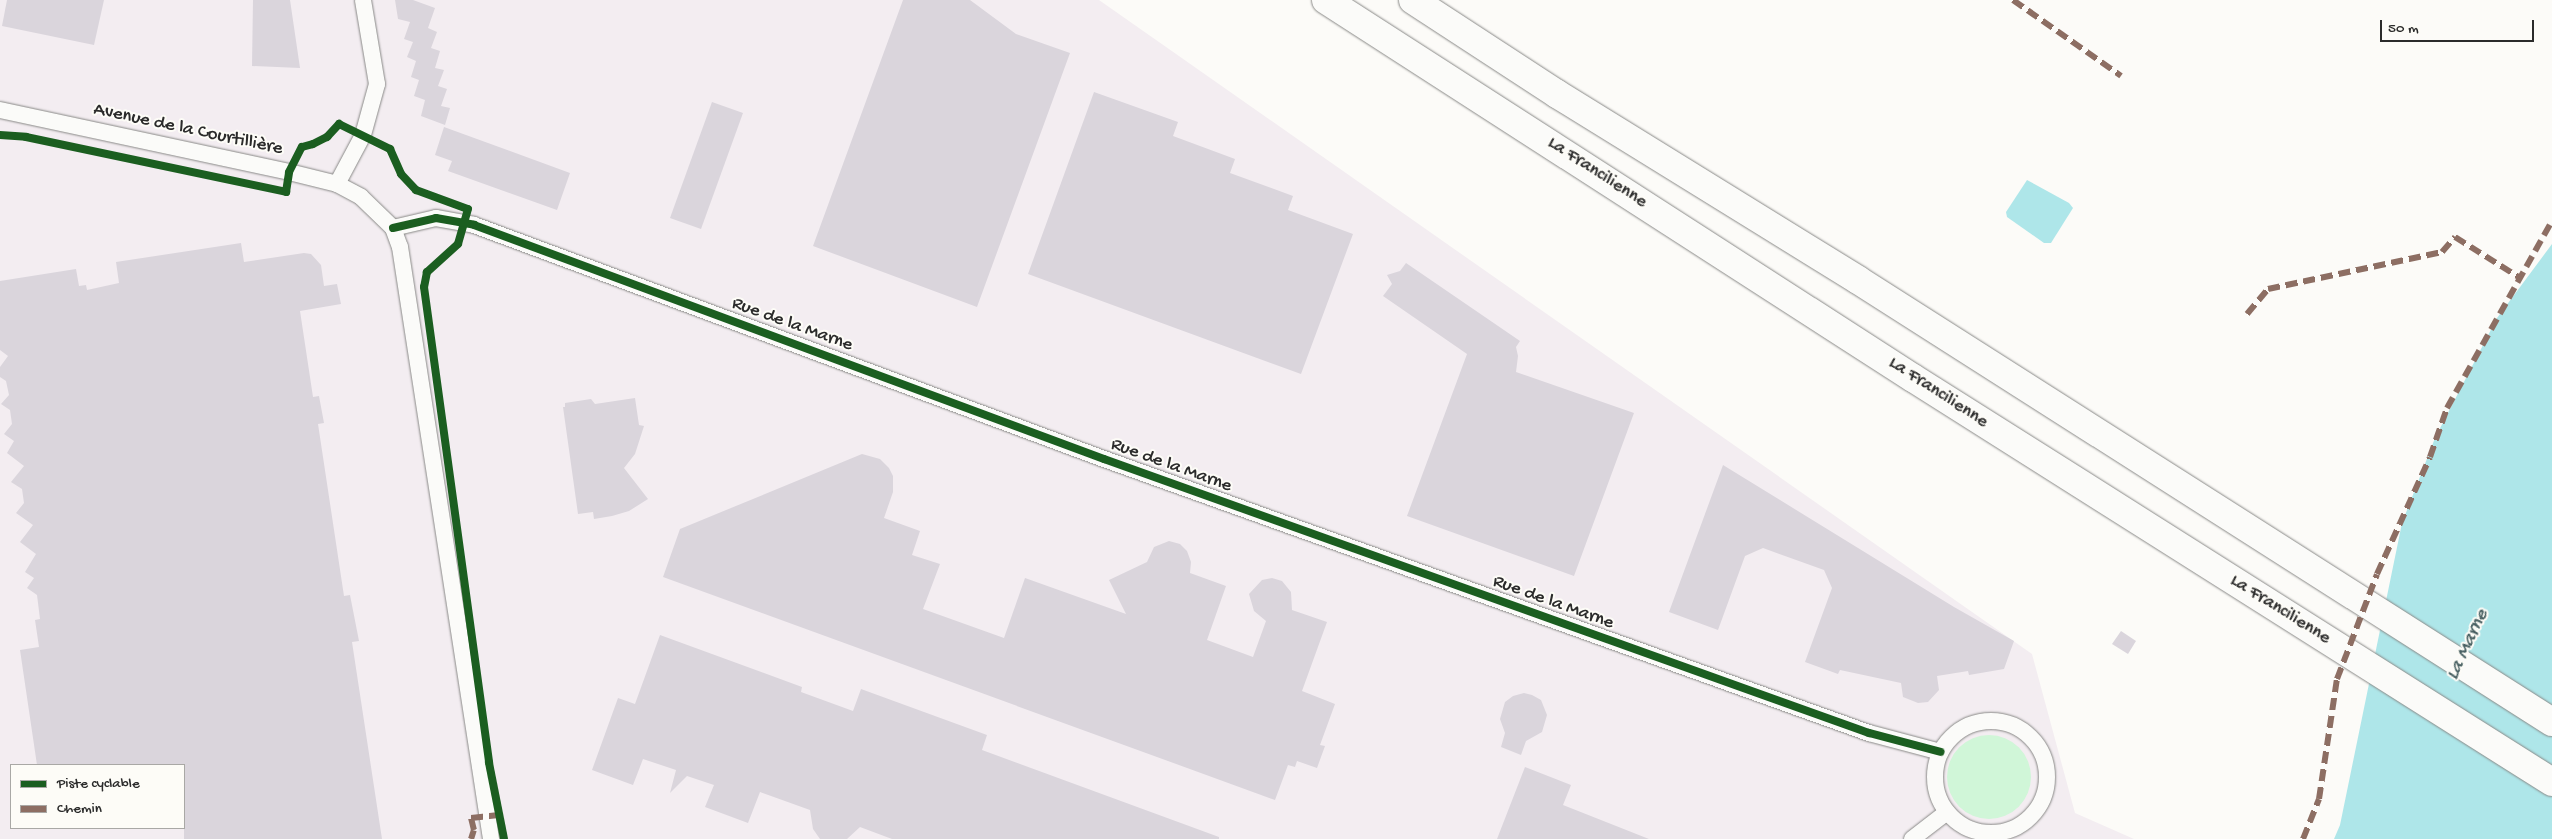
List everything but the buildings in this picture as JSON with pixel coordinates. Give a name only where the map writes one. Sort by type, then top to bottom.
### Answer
[{"type":"highway","name":"La Francilienne","points":[[1326,0],[2060,471],[2552,782]]},
{"type":"highway","points":[[1413,0],[1557,94],[1858,280],[2552,722]]},
{"type":"street","points":[[337,184],[363,134],[377,84],[363,0]]},
{"type":"street","name":"Avenue de la Courtillière","points":[[0,110],[337,184],[361,197],[393,228],[400,247],[491,839]]},
{"type":"street","name":"Rue de la Marne","points":[[393,228],[436,218],[474,226],[1122,466],[1859,730],[1940,752]]},
{"type":"street","points":[[1986,720],[2005,722],[2022,729],[2036,743],[2045,760],[2048,779],[2043,798],[2033,815],[2018,827],[1999,833],[1980,832],[1962,825],[1947,812],[1939,799],[1935,783],[1936,767],[1940,752],[1952,736],[1967,726],[1986,720]]},
{"type":"street","points":[[1912,839],[1947,812]]},
{"type":"shaded area","points":[[0,0],[1099,0],[2032,654],[2075,813],[2134,839],[0,839]]},
{"type":"green space","points":[[1989,735],[2005,738],[2019,747],[2028,761],[2031,777],[2028,793],[2019,807],[2005,816],[1989,819],[1973,816],[1959,807],[1950,793],[1947,777],[1950,761],[1959,747],[1973,738]]},
{"type":"water","points":[[2027,180],[2069,203],[2073,208],[2051,243],[2044,243],[2007,217],[2006,212]]},
{"type":"water","name":"La Marne","points":[[2552,244],[2552,839],[2334,839],[2340,825],[2402,523],[2435,438],[2497,318]]},
{"type":"marked path","points":[[2013,0],[2121,76]]},
{"type":"marked path","points":[[2303,839],[2319,799],[2337,679],[2377,574],[2430,457],[2447,408],[2552,221]]},
{"type":"marked path","points":[[2247,314],[2268,289],[2442,252],[2455,237],[2520,278]]},
{"type":"marked path","points":[[471,839],[474,830],[471,818],[499,815]]},
{"type":"cycle path","points":[[0,135],[26,137],[286,192],[289,172],[302,147],[327,137],[339,124],[390,149],[401,174],[416,190],[468,209],[458,244],[427,272],[424,287],[489,763],[504,839]]},
{"type":"cycle path","points":[[393,228],[436,218],[474,225],[1104,459],[1869,733],[1941,752]]}]
